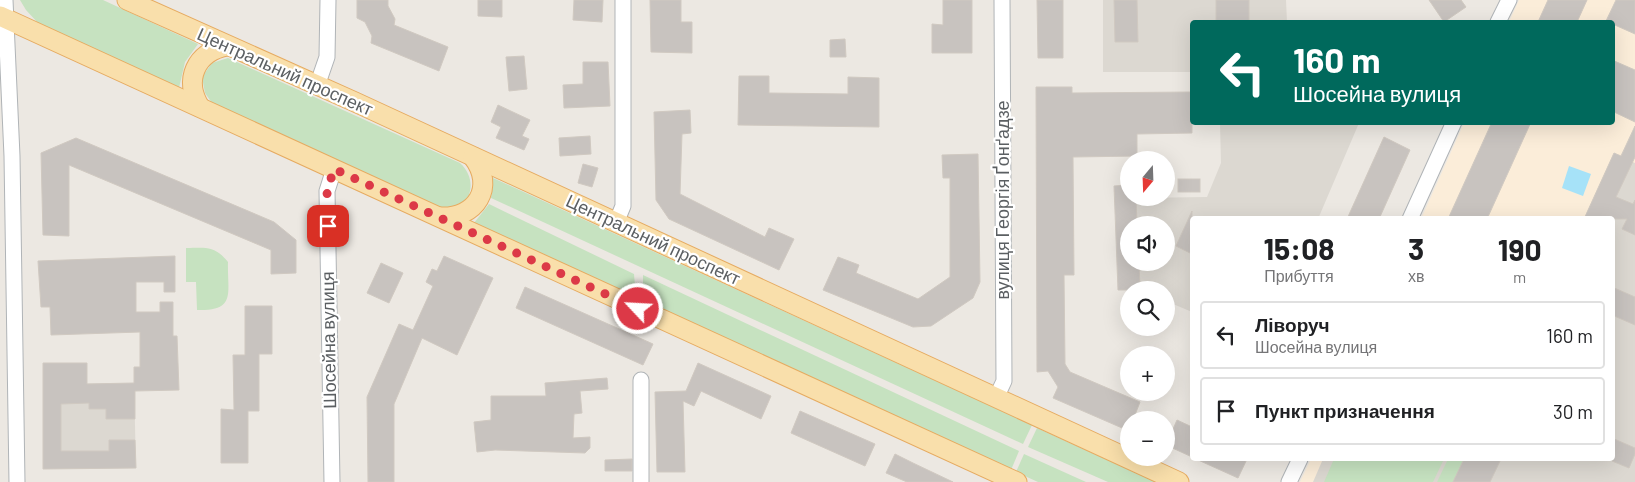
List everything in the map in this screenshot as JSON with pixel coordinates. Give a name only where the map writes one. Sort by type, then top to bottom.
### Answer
[{"type":"main road","name":"Центральний проспект","points":[[126,0],[1179,482]]},
{"type":"main road","points":[[3,17],[1017,482]]},
{"type":"main road","points":[[200,107],[192,88],[195,67],[208,52],[227,46]]},
{"type":"main road","points":[[440,217],[449,218],[464,213],[480,197],[483,180],[481,172],[472,158]]},
{"type":"street","points":[[5,0],[3,17],[13,165],[17,482]]},
{"type":"street","points":[[317,86],[327,57],[328,0]]},
{"type":"street","points":[[616,223],[623,206],[623,0]]},
{"type":"street","name":"вулиця Георгія Ґонґадзе","points":[[996,398],[1004,381],[1002,0]]},
{"type":"street","points":[[1499,20],[1509,0]]},
{"type":"street","points":[[1411,216],[1453,125]]},
{"type":"street","name":"Шосейна вулиця","points":[[332,482],[327,191],[334,169]]},
{"type":"street","points":[[641,380],[641,482]]},
{"type":"street","points":[[1289,482],[1299,461]]},
{"type":"shaded area","points":[[1103,0],[1286,0],[1287,20],[1190,20],[1190,72],[1103,72]]},
{"type":"shaded area","points":[[1519,0],[1635,0],[1635,482],[1300,482],[1310,461],[1615,461],[1615,216],[1422,216],[1463,125],[1615,125],[1615,20],[1510,20]]},
{"type":"shaded area","points":[[1220,125],[1358,125],[1319,216],[1190,216],[1190,311],[1175,305],[1175,281],[1140,281],[1139,271],[1175,271],[1175,216],[1137,216],[1136,206],[1175,206],[1175,197],[1207,197],[1221,163]]},
{"type":"shaded area","points":[[1614,153],[1635,163],[1635,482],[1313,482],[1322,461],[1615,461],[1615,216],[1585,216]]},
{"type":"shaded area","points":[[134,383],[136,468],[43,469],[43,384]]},
{"type":"green space","points":[[20,0],[103,0],[198,44],[185,62],[179,88],[39,24],[26,10]]},
{"type":"green space","points":[[228,58],[460,163],[470,179],[471,187],[465,202],[450,208],[440,207],[212,103],[205,93],[202,77],[212,63]]},
{"type":"green space","points":[[493,178],[1032,425],[1023,444],[491,198]]},
{"type":"green space","points":[[489,204],[634,274],[636,298],[474,223]]},
{"type":"green space","points":[[186,248],[214,250],[228,262],[227,298],[219,307],[197,310],[196,282],[186,282]]},
{"type":"green space","points":[[643,275],[1019,451],[1011,470],[643,301]]},
{"type":"green space","points":[[1037,428],[1156,482],[1108,482],[1028,447]]},
{"type":"green space","points":[[1024,454],[1086,482],[1038,482],[1016,472]]},
{"type":"green space","points":[[1333,461],[1443,461],[1433,482],[1324,482]]},
{"type":"green space","points":[[1447,461],[1463,461],[1453,482],[1437,482]]},
{"type":"water","points":[[1569,166],[1591,174],[1583,196],[1562,188]]},
{"type":"building","points":[[357,0],[388,0],[388,6],[395,19],[394,25],[448,47],[439,71],[371,43],[372,36],[365,22],[357,18]]},
{"type":"building","points":[[478,0],[502,0],[502,17],[478,16]]},
{"type":"building","points":[[574,0],[603,0],[602,22],[573,20]]},
{"type":"building","points":[[650,0],[681,0],[681,22],[692,22],[692,53],[651,52]]},
{"type":"building","points":[[943,0],[972,0],[972,53],[932,53],[932,24],[943,25]]},
{"type":"building","points":[[1037,0],[1063,0],[1063,58],[1038,58]]},
{"type":"building","points":[[1114,0],[1137,0],[1138,42],[1115,42]]},
{"type":"building","points":[[1216,0],[1249,0],[1249,20],[1216,20]]},
{"type":"building","points":[[1429,0],[1461,0],[1466,7],[1447,20],[1443,20]]},
{"type":"building","points":[[1548,0],[1587,0],[1578,20],[1539,20]]},
{"type":"building","points":[[1616,0],[1635,0],[1635,34],[1615,25],[1615,20],[1606,20]]},
{"type":"building","points":[[845,39],[846,57],[830,57],[830,40]]},
{"type":"building","points":[[524,56],[527,89],[509,91],[506,57]]},
{"type":"building","points":[[1615,61],[1635,70],[1635,122],[1615,112]]},
{"type":"building","points":[[583,62],[608,62],[610,106],[564,108],[563,85],[583,84]]},
{"type":"building","points":[[739,76],[769,76],[769,93],[848,94],[848,77],[879,78],[879,127],[738,125]]},
{"type":"building","points":[[1036,87],[1072,87],[1072,93],[1190,92],[1190,125],[1192,125],[1192,133],[1137,134],[1137,151],[1120,151],[1120,156],[1073,157],[1074,275],[1064,275],[1065,364],[1070,372],[1120,393],[1120,401],[1140,402],[1136,411],[1120,411],[1120,427],[1053,398],[1058,387],[1048,371],[1037,372]]},
{"type":"building","points":[[498,105],[530,120],[522,136],[529,139],[524,150],[496,138],[501,127],[491,122]]},
{"type":"building","points":[[690,110],[691,133],[682,134],[680,194],[765,237],[769,228],[794,239],[779,270],[669,219],[656,200],[654,112]]},
{"type":"building","points":[[1491,125],[1530,125],[1488,216],[1449,216]]},
{"type":"building","points":[[1635,126],[1635,157],[1616,197],[1633,204],[1635,200],[1635,235],[1622,229],[1627,219],[1615,219],[1615,216],[1585,216],[1614,153],[1621,156]]},
{"type":"building","points":[[590,136],[591,154],[560,156],[559,138]]},
{"type":"building","points":[[1384,137],[1410,150],[1380,216],[1348,216]]},
{"type":"building","points":[[76,138],[274,222],[296,240],[296,273],[271,274],[271,250],[69,165],[69,236],[43,235],[41,153]]},
{"type":"building","points":[[978,154],[980,282],[973,298],[931,326],[913,327],[823,290],[838,257],[859,265],[856,273],[918,299],[950,277],[950,178],[943,178],[942,155]]},
{"type":"building","points":[[583,164],[598,168],[592,187],[578,183]]},
{"type":"building","points":[[1178,179],[1200,179],[1200,192],[1178,192]]},
{"type":"building","points":[[1114,186],[1120,186],[1120,206],[1136,206],[1137,216],[1120,216],[1120,271],[1139,271],[1140,281],[1120,281],[1120,290],[1118,290]]},
{"type":"building","points":[[1192,211],[1192,216],[1190,216],[1190,253],[1176,246]]},
{"type":"building","points":[[175,256],[175,292],[164,292],[164,282],[136,282],[136,312],[160,312],[160,302],[173,302],[173,336],[177,336],[179,390],[135,391],[135,419],[106,419],[106,409],[89,409],[89,403],[61,404],[61,451],[109,451],[109,440],[135,440],[136,468],[43,469],[43,363],[87,363],[87,384],[134,383],[134,367],[140,367],[140,332],[51,335],[50,307],[41,307],[38,261]]},
{"type":"building","points":[[444,256],[493,278],[457,355],[422,338],[394,404],[394,482],[368,482],[367,397],[399,324],[413,330],[433,286],[426,282],[432,269],[437,271]]},
{"type":"building","points":[[381,263],[403,273],[389,303],[367,293]]},
{"type":"building","points":[[525,287],[653,344],[643,365],[516,308]]},
{"type":"building","points":[[1615,288],[1635,297],[1635,325],[1615,316]]},
{"type":"building","points":[[245,306],[272,306],[272,354],[259,354],[259,411],[248,411],[248,463],[221,463],[221,409],[234,410],[233,355],[245,355]]},
{"type":"building","points":[[698,363],[771,396],[761,419],[701,391],[694,406],[683,401],[685,472],[657,472],[655,392],[686,391]]},
{"type":"building","points":[[607,378],[608,389],[580,391],[582,413],[574,414],[573,438],[590,437],[590,448],[585,453],[495,450],[477,452],[474,422],[491,420],[491,396],[546,396],[545,383]]},
{"type":"building","points":[[800,411],[875,444],[865,466],[791,433]]},
{"type":"building","points":[[1177,420],[1190,426],[1190,456],[1175,449],[1175,425]]},
{"type":"building","points":[[1615,439],[1635,448],[1635,454],[1629,468],[1612,461],[1615,461]]},
{"type":"building","points":[[895,454],[953,482],[907,482],[886,473]]},
{"type":"building","points":[[632,459],[632,471],[605,471],[605,460]]},
{"type":"building","points":[[1200,461],[1246,461],[1238,478]]},
{"type":"building","points":[[1463,461],[1500,461],[1490,482],[1453,482]]},
{"type":"route","points":[[328,226],[327,191],[334,169],[638,309]]}]
